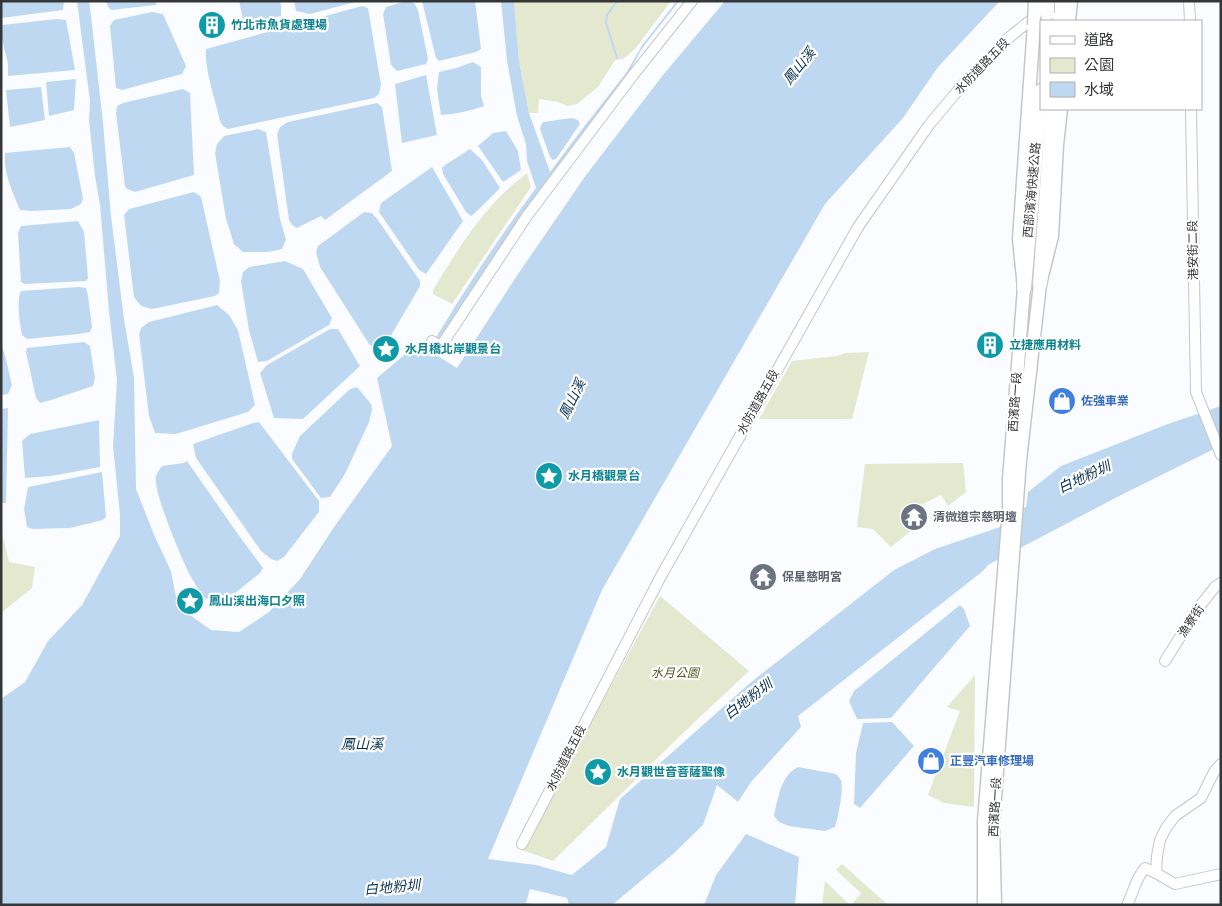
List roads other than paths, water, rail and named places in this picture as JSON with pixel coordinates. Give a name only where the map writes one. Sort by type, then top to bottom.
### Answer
[{"type":"highway","name":"西部濱海快速公路","points":[[1024,288],[1040,103]]},
{"type":"highway","name":"西部濱海快速公路","points":[[1040,284],[1052,110]]},
{"type":"main road","points":[[1035,1],[1068,20]]},
{"type":"main road","name":"西濱路一段","points":[[995,905],[993,825],[1014,560],[1013,509],[1009,479],[1024,288],[1019,239],[1040,98]]},
{"type":"main road","name":"西濱路一段","points":[[984,905],[984,821],[1002,576],[1020,460],[1040,284],[1052,236],[1061,110]]},
{"type":"street","points":[[432,341],[441,346],[527,216],[634,74],[692,1]]},
{"type":"street","points":[[1190,1],[1190,20]]},
{"type":"street","name":"水防道路五段","points":[[522,844],[661,576],[858,227],[929,125],[960,88],[1006,40],[1053,10]]},
{"type":"street","name":"港安街二段","points":[[1191,110],[1196,392],[1221,455]]},
{"type":"street","name":"漁寮街","points":[[1164,661],[1199,607],[1221,583]]},
{"type":"street","points":[[1156,873],[1160,840],[1166,828],[1175,816],[1201,798],[1214,772],[1221,764]]},
{"type":"street","points":[[1127,905],[1136,881],[1145,868],[1175,884],[1221,874]]},
{"type":"water","points":[[1,1],[64,2],[63,10],[1,18]]},
{"type":"water","name":"鳳山溪","points":[[77,1],[89,1],[91,16],[111,216],[124,319],[134,378],[136,489],[171,571],[176,597],[190,615],[211,630],[239,632],[269,612],[300,579],[334,527],[392,446],[377,378],[416,345],[428,351],[480,268],[536,188],[527,161],[526,144],[517,116],[507,61],[501,1],[514,1],[519,61],[529,113],[550,172],[626,73],[644,45],[628,74],[551,176],[433,353],[457,368],[516,277],[586,175],[663,75],[725,1],[1000,1],[938,67],[903,118],[825,204],[602,590],[488,859],[536,865],[572,875],[606,847],[620,799],[750,683],[894,570],[935,549],[1000,527],[1005,519],[1026,507],[1028,492],[1061,466],[1165,425],[1221,406],[1221,436],[1212,450],[1121,495],[988,565],[983,571],[798,716],[801,727],[751,782],[738,802],[717,785],[703,825],[672,855],[612,905],[569,905],[567,898],[530,889],[526,903],[537,905],[1,905],[1,699],[25,682],[48,641],[82,605],[120,536],[120,515],[113,446],[117,381],[100,205],[89,121],[90,101]]},
{"type":"water","points":[[106,1],[157,1],[156,5],[111,10]]},
{"type":"water","points":[[239,1],[280,1],[281,16],[244,25]]},
{"type":"water","points":[[294,1],[359,1],[310,14],[296,11]]},
{"type":"water","points":[[406,1],[414,3],[418,10],[428,59],[426,64],[397,71],[391,65],[383,14],[386,7]]},
{"type":"water","points":[[422,1],[475,1],[481,49],[476,52],[439,61],[436,58]]},
{"type":"water","points":[[362,6],[368,8],[381,85],[379,94],[374,98],[228,129],[223,126],[208,75],[206,49]]},
{"type":"water","points":[[152,12],[163,14],[186,66],[182,74],[122,90],[116,88],[110,26],[114,20]]},
{"type":"water","points":[[57,19],[66,20],[75,70],[8,76],[8,64],[1,35],[2,25]]},
{"type":"water","points":[[473,62],[481,67],[481,96],[484,106],[463,112],[441,115],[437,89],[439,72]]},
{"type":"water","points":[[426,75],[437,135],[402,143],[395,84]]},
{"type":"water","points":[[76,79],[74,110],[49,116],[46,82]]},
{"type":"water","points":[[41,87],[45,120],[10,127],[6,90]]},
{"type":"water","points":[[183,89],[190,93],[194,175],[135,192],[127,189],[125,186],[116,113],[117,106]]},
{"type":"water","points":[[377,103],[382,107],[392,171],[325,220],[321,216],[297,228],[292,225],[289,220],[277,134],[280,127],[288,122]]},
{"type":"water","points":[[572,118],[578,120],[580,124],[556,159],[553,160],[550,157],[540,129],[541,125],[543,122]]},
{"type":"water","points":[[258,129],[266,132],[280,219],[286,240],[282,249],[268,252],[243,252],[234,244],[226,219],[215,153],[217,144],[224,136]]},
{"type":"water","points":[[506,131],[518,151],[521,170],[503,182],[478,146],[493,133]]},
{"type":"water","points":[[70,147],[74,153],[83,198],[81,204],[71,209],[20,210],[7,175],[5,153]]},
{"type":"water","points":[[470,149],[482,160],[500,188],[471,216],[466,212],[443,174],[442,168]]},
{"type":"water","points":[[432,167],[463,221],[426,274],[419,270],[379,212],[381,203]]},
{"type":"water","points":[[194,192],[201,197],[220,281],[219,293],[215,296],[152,309],[141,306],[134,297],[124,215],[129,209]]},
{"type":"water","points":[[364,212],[372,213],[378,220],[420,281],[420,286],[386,344],[376,349],[369,344],[320,267],[316,252],[318,246]]},
{"type":"water","points":[[78,221],[84,232],[88,278],[86,281],[25,284],[21,282],[18,233],[21,226]]},
{"type":"water","points":[[285,261],[303,269],[332,318],[329,325],[267,361],[258,362],[249,330],[241,281],[243,272],[249,267]]},
{"type":"water","points":[[86,288],[88,296],[92,327],[90,332],[27,339],[22,335],[19,319],[21,291]]},
{"type":"water","points":[[217,305],[229,315],[238,330],[255,405],[248,412],[176,434],[155,433],[149,416],[139,334],[141,328],[149,322]]},
{"type":"water","points":[[330,329],[338,329],[360,366],[303,419],[274,418],[260,373],[267,365]]},
{"type":"water","points":[[84,342],[90,346],[95,378],[93,386],[40,403],[36,398],[26,352],[27,348]]},
{"type":"water","points":[[1,345],[12,385],[8,394],[1,395]]},
{"type":"water","points":[[357,387],[371,404],[372,410],[369,422],[345,474],[330,497],[321,498],[292,459],[292,454],[300,436],[350,389]]},
{"type":"water","points":[[8,408],[6,503],[1,503],[1,409]]},
{"type":"water","points":[[99,420],[100,467],[51,476],[25,478],[22,441],[30,434]]},
{"type":"water","points":[[259,422],[319,501],[319,512],[284,557],[277,561],[261,551],[196,458],[193,444]]},
{"type":"water","points":[[187,461],[263,568],[260,573],[235,593],[210,599],[204,598],[186,567],[168,525],[158,495],[156,476],[162,466]]},
{"type":"water","points":[[102,472],[106,517],[103,520],[70,528],[33,529],[27,527],[24,509],[28,487]]},
{"type":"water","points":[[960,605],[964,609],[970,626],[891,718],[857,719],[849,701],[854,691]]},
{"type":"water","points":[[892,722],[914,746],[860,808],[854,804],[856,753],[863,723]]},
{"type":"water","points":[[798,767],[836,774],[841,779],[841,796],[835,827],[825,831],[789,826],[779,822],[774,816],[784,781]]},
{"type":"water","points":[[746,834],[799,857],[795,905],[704,905],[716,875]]},
{"type":"waterway","points":[[617,1],[607,15],[606,23],[617,58]]},
{"type":"waterway","points":[[642,47],[678,1]]},
{"type":"place","name":"竹北市魚貨處理場","points":[[212,25]]},
{"type":"place","name":"立捷應用材料","points":[[990,345]]},
{"type":"place","name":"水月橋北岸觀景台","points":[[386,349]]},
{"type":"place","name":"佐強車業","points":[[1062,401]]},
{"type":"place","name":"水月橋觀景台","points":[[549,476]]},
{"type":"place","name":"清微道宗慈明壇","points":[[914,517]]},
{"type":"place","name":"保星慈明宮","points":[[763,577]]},
{"type":"place","name":"鳳山溪出海口夕照","points":[[190,601]]},
{"type":"place","name":"正豐汽車修理場","points":[[931,761]]},
{"type":"place","name":"水月觀世音菩薩聖像","points":[[598,772]]},
{"type":"water label","name":"白地粉圳","points":[[1084,477]]},
{"type":"water label","name":"白地粉圳","points":[[748,699]]},
{"type":"water label","name":"白地粉圳","points":[[392,887]]},
{"type":"park label","name":"水月公園","points":[[675,673]]}]
